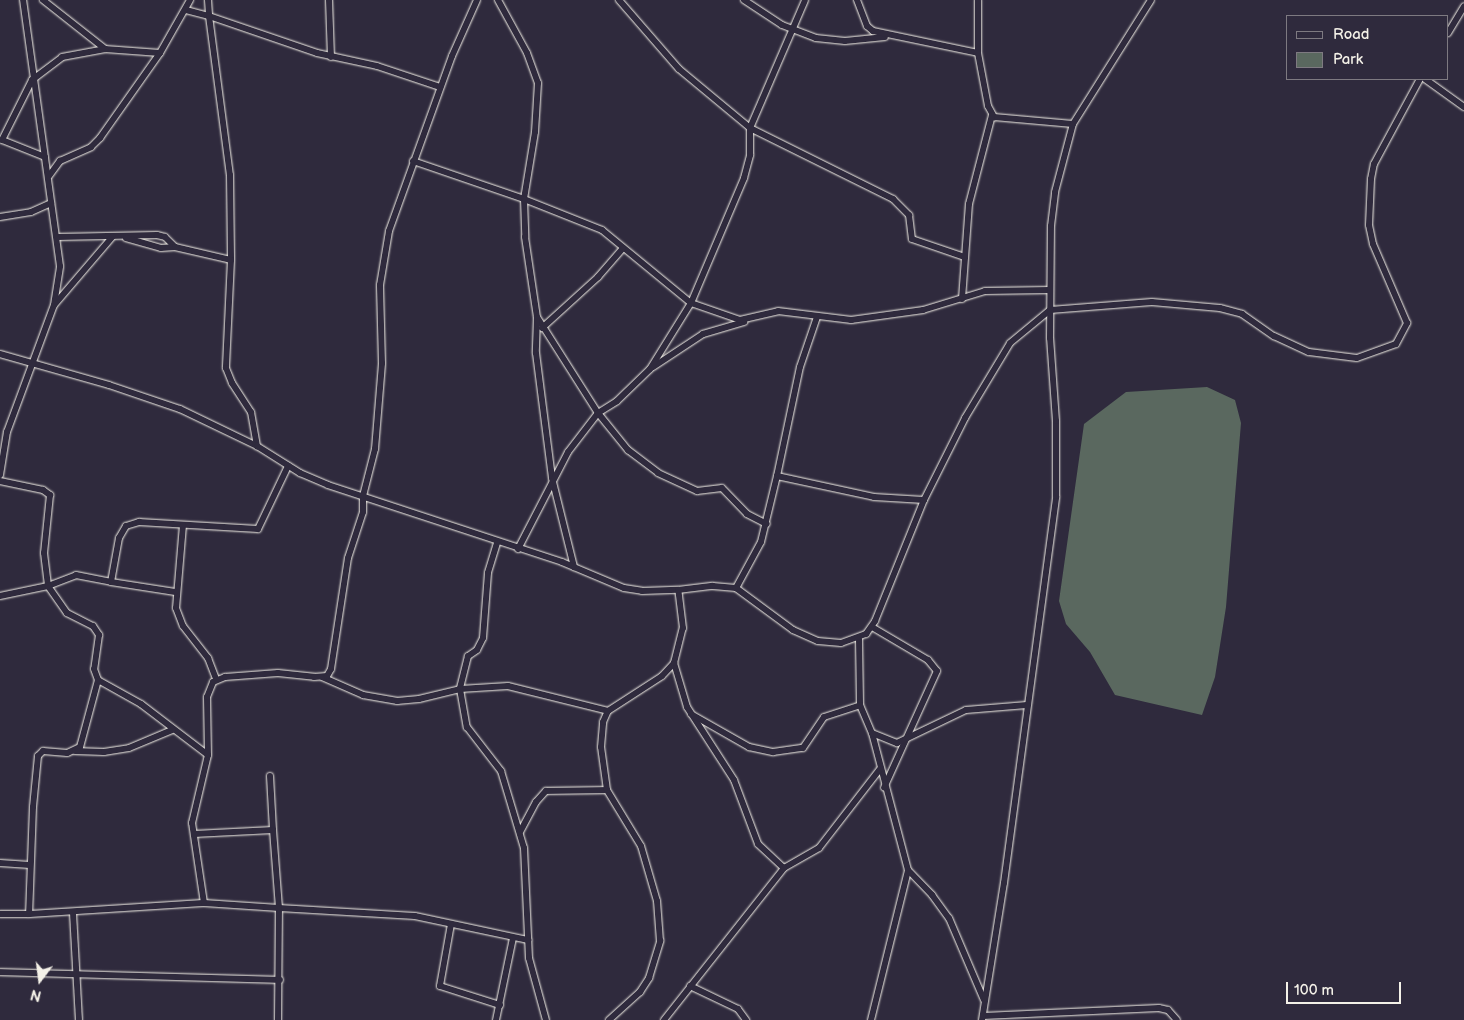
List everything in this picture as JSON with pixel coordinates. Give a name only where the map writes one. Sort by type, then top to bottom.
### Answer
[{"type":"street","points":[[0,475],[4,432],[34,365],[54,305],[60,266],[57,237],[50,203],[49,176],[32,80],[23,0]]},
{"type":"street","points":[[49,176],[60,161],[96,143],[160,53],[190,0]]},
{"type":"street","points":[[208,0],[228,146],[231,260],[226,368],[232,383],[251,412],[257,446]]},
{"type":"street","points":[[329,0],[331,57]]},
{"type":"street","points":[[216,679],[278,673],[327,676],[332,669],[340,601],[352,543],[363,512],[363,496],[376,448],[380,408],[380,285],[385,250],[393,216],[440,87],[478,0]]},
{"type":"street","points":[[498,0],[528,53],[538,83],[535,132],[524,198],[525,237],[537,316],[537,361],[552,478],[574,567]]},
{"type":"street","points":[[619,0],[679,69],[750,128],[893,199],[909,215],[912,239],[965,256]]},
{"type":"street","points":[[744,0],[791,29],[816,38],[845,41],[891,36]]},
{"type":"street","points":[[650,369],[691,303],[744,178],[750,155],[750,128],[805,0]]},
{"type":"street","points":[[857,0],[867,26],[873,31],[978,53]]},
{"type":"street","points":[[962,299],[969,204],[992,115],[978,53],[978,0]]},
{"type":"street","points":[[1151,0],[1073,124],[1060,166],[1052,209],[1050,310],[1056,496],[982,1018],[1159,1008],[1168,1010],[1177,1020]]},
{"type":"street","points":[[47,1],[104,49]]},
{"type":"street","points":[[1449,31],[1464,6]]},
{"type":"street","points":[[186,10],[331,57],[377,66],[440,87]]},
{"type":"street","points":[[45,156],[2,140],[32,80],[62,57],[104,49],[160,53]]},
{"type":"street","points":[[0,354],[148,397],[257,446],[313,480],[497,543],[574,567],[624,588],[642,591],[678,590],[713,586],[736,588],[768,614],[806,636],[832,643],[859,639],[872,627],[924,500],[965,418],[1010,343],[1050,310],[1152,302],[1220,308],[1242,314],[1274,336],[1309,352],[1357,358],[1389,349],[1396,344],[1408,323],[1373,244],[1369,225],[1371,179],[1374,164],[1419,80]]},
{"type":"street","points":[[1426,80],[1464,107]]},
{"type":"street","points":[[992,115],[1006,121],[1073,124]]},
{"type":"street","points":[[413,161],[524,198],[595,226],[691,303],[722,316],[750,320]]},
{"type":"street","points":[[0,217],[31,212],[50,203]]},
{"type":"street","points":[[57,237],[157,234],[165,237],[175,247]]},
{"type":"street","points":[[116,236],[162,248],[175,247],[231,260]]},
{"type":"street","points":[[54,305],[116,236]]},
{"type":"street","points":[[542,328],[598,276],[623,248]]},
{"type":"street","points":[[518,549],[545,500],[552,478],[568,452],[598,413],[617,401],[650,369],[702,334],[778,311],[851,320],[938,307],[997,289],[1050,290]]},
{"type":"street","points":[[537,316],[542,328],[598,413],[628,450],[652,469],[697,491],[722,488],[747,514],[767,524]]},
{"type":"street","points":[[736,588],[753,561],[767,524],[800,367],[817,317]]},
{"type":"street","points":[[111,582],[119,538],[126,526],[139,522],[258,529],[288,466]]},
{"type":"street","points":[[777,476],[874,497],[924,500]]},
{"type":"street","points":[[0,480],[43,490],[50,496],[44,546],[48,586],[67,613],[98,631],[94,669],[98,680],[80,747],[76,751]]},
{"type":"street","points":[[183,525],[175,592],[178,617],[208,658],[216,679],[207,697],[208,755],[193,811],[194,834],[204,903]]},
{"type":"street","points":[[497,543],[488,573],[483,638],[477,650],[468,656],[460,689],[467,727],[501,771],[520,832],[526,862],[528,940],[536,989],[546,1020]]},
{"type":"street","points":[[0,596],[48,586],[76,575],[175,592]]},
{"type":"street","points":[[609,1020],[640,992],[649,978],[660,941],[657,901],[641,846],[607,790],[601,733],[608,711],[662,676],[674,663],[683,628],[678,590]]},
{"type":"street","points":[[872,627],[936,667],[936,677],[884,788]]},
{"type":"street","points":[[859,639],[860,705],[872,733],[884,788],[908,870],[949,918],[984,1001]]},
{"type":"street","points":[[674,663],[682,694],[691,714],[734,780],[758,844],[784,868]]},
{"type":"street","points":[[319,676],[363,695],[397,701],[419,699],[460,689],[508,686],[608,711]]},
{"type":"street","points":[[98,680],[141,704],[172,730],[208,755]]},
{"type":"street","points":[[691,714],[749,747],[773,752],[803,748],[824,717],[860,705]]},
{"type":"street","points":[[872,733],[897,742],[966,710],[1027,705]]},
{"type":"street","points":[[29,914],[30,865],[38,756],[43,751],[104,752],[129,748],[172,730]]},
{"type":"street","points":[[664,1020],[784,868],[818,848],[880,769]]},
{"type":"street","points":[[270,776],[279,908],[280,980],[278,1020]]},
{"type":"street","points":[[520,832],[536,802],[546,791],[607,790]]},
{"type":"street","points":[[194,834],[273,830]]},
{"type":"street","points":[[0,863],[30,865]]},
{"type":"street","points":[[871,1020],[908,870]]},
{"type":"street","points":[[0,914],[72,913],[204,903],[408,915],[528,940]]},
{"type":"street","points":[[72,913],[78,974],[79,1020]]},
{"type":"street","points":[[450,924],[440,986],[500,1005]]},
{"type":"street","points":[[496,1020],[513,938]]},
{"type":"street","points":[[0,972],[280,980]]},
{"type":"street","points":[[690,986],[738,1008],[746,1020]]},
{"type":"green space","points":[[1207,387],[1235,400],[1241,423],[1226,607],[1215,677],[1202,715],[1115,695],[1090,652],[1066,624],[1059,601],[1084,424],[1126,392]]}]
